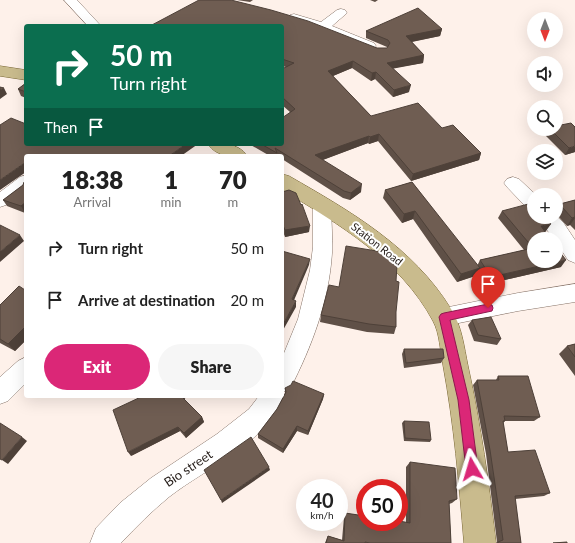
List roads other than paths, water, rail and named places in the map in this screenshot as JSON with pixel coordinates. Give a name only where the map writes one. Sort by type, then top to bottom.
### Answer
[{"type":"main road","points":[[0,71],[24,75]]},
{"type":"main road","points":[[220,146],[234,154]]},
{"type":"main road","name":"Station Road","points":[[284,182],[322,204],[358,228],[399,259],[425,287],[444,317],[463,400],[480,543]]},
{"type":"street","points":[[70,0],[93,24]]},
{"type":"street","points":[[323,27],[341,13]]},
{"type":"street","points":[[282,14],[323,27],[381,51],[379,54]]},
{"type":"street","points":[[0,201],[24,183]]},
{"type":"street","points":[[513,183],[527,197]]},
{"type":"street","points":[[284,377],[291,365],[306,330],[318,282],[322,252],[322,204]]},
{"type":"street","points":[[553,224],[575,255]]},
{"type":"street","points":[[444,317],[518,302],[575,294]]},
{"type":"street","points":[[0,393],[24,370]]},
{"type":"street","name":"Bio street","points":[[104,543],[106,538],[130,513],[160,487],[226,443],[258,417],[272,398]]}]
